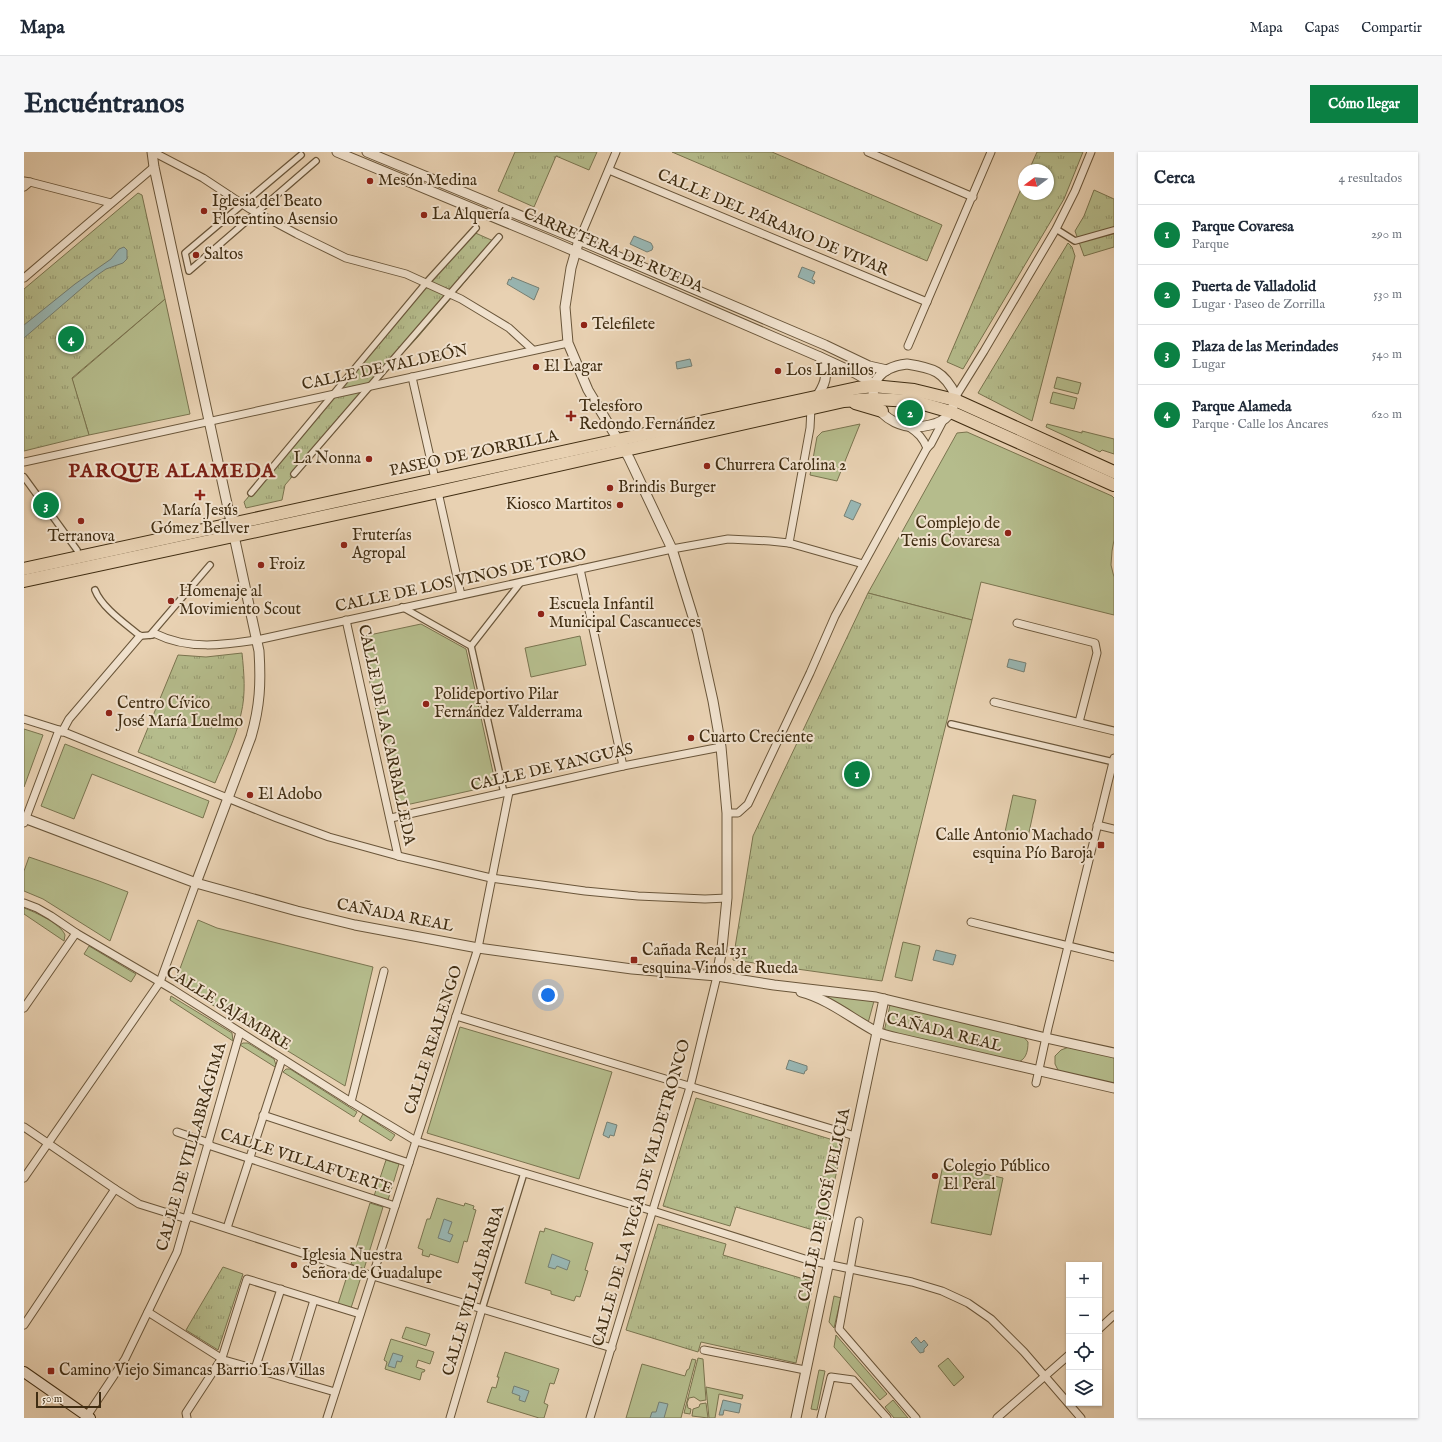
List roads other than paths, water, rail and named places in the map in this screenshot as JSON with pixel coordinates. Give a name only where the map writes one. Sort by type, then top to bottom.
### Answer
[{"type":"main road","name":"PASEO DE ZORRILLA","points":[[24,581],[435,479],[818,395],[857,388],[874,390],[913,401],[951,407]]},
{"type":"main road","name":"PASEO DE ZORRILLA","points":[[24,569],[438,492],[844,401],[874,390]]},
{"type":"main road","points":[[844,401],[859,404],[882,412]]},
{"type":"main road","points":[[951,407],[1114,472]]},
{"type":"main road","points":[[951,407],[1114,485]]},
{"type":"main road","points":[[24,1372],[89,1417]]},
{"type":"street","points":[[24,1178],[160,982],[251,737],[257,714],[260,680],[257,640],[208,421],[154,167],[153,152]]},
{"type":"street","points":[[153,152],[202,178],[256,213],[346,258],[406,274],[461,299],[510,328],[533,350]]},
{"type":"street","name":"CARRETERA DE RUEDA","points":[[337,152],[575,251],[820,357],[855,373],[874,390]]},
{"type":"street","name":"CARRETERA DE RUEDA","points":[[367,152],[579,240],[825,345],[869,366],[887,370]]},
{"type":"street","points":[[616,152],[575,251],[565,307],[568,343],[588,390],[625,450],[672,549],[698,633],[713,701],[720,747],[727,814],[726,898],[722,948],[717,976]]},
{"type":"street","points":[[868,152],[973,197]]},
{"type":"street","points":[[908,346],[991,152]]},
{"type":"street","points":[[727,814],[738,813],[748,804],[810,674],[835,616],[965,380],[984,352],[1056,229],[1075,191],[1091,152]]},
{"type":"street","points":[[301,155],[185,253],[189,270],[316,161]]},
{"type":"street","points":[[24,278],[154,167]]},
{"type":"street","name":"CALLE DEL PÁRAMO DE VIVAR","points":[[609,170],[927,302]]},
{"type":"street","points":[[26,184],[111,204]]},
{"type":"street","points":[[251,493],[336,393],[426,283],[476,228]]},
{"type":"street","points":[[1056,229],[1075,241],[1114,230]]},
{"type":"street","points":[[294,474],[499,237]]},
{"type":"street","name":"CALLE DE VALDEÓN","points":[[24,462],[568,343]]},
{"type":"street","points":[[818,395],[825,384],[826,375],[820,357]]},
{"type":"street","points":[[927,448],[923,439],[918,433],[909,427],[892,422],[882,412],[874,390],[877,378],[887,370],[896,366],[907,364],[923,366],[937,372],[950,384],[951,407]]},
{"type":"street","points":[[412,377],[435,479]]},
{"type":"street","points":[[950,384],[965,380]]},
{"type":"street","points":[[909,427],[926,426],[951,407]]},
{"type":"street","points":[[789,543],[810,428],[811,408]]},
{"type":"street","points":[[24,477],[77,550]]},
{"type":"street","points":[[438,492],[461,595]]},
{"type":"street","name":"CALLE DE LOS VINOS DE TORO","points":[[153,635],[185,644],[214,646],[257,640],[672,549],[728,539],[789,543],[863,564]]},
{"type":"street","points":[[95,590],[102,602],[113,614],[140,636],[153,635],[210,565]]},
{"type":"street","points":[[580,569],[623,766]]},
{"type":"street","points":[[471,646],[521,582]]},
{"type":"street","points":[[402,607],[471,646],[507,792]]},
{"type":"street","name":"CALLE DE LA CARBALLEDA","points":[[346,620],[391,818],[398,856]]},
{"type":"street","points":[[1017,623],[1095,643],[1097,653],[1079,722]]},
{"type":"street","points":[[25,820],[61,731],[68,719],[140,636]]},
{"type":"street","points":[[994,702],[1114,731]]},
{"type":"street","points":[[24,720],[61,731],[228,799],[329,837],[398,856],[491,878],[585,891],[646,896],[726,898]]},
{"type":"street","points":[[951,724],[1114,761],[1097,825],[1036,1083]]},
{"type":"street","name":"CALLE DE YANGUAS","points":[[391,818],[623,766],[720,747]]},
{"type":"street","name":"CALLE REALENGO","points":[[327,1418],[478,948],[507,792]]},
{"type":"street","name":"CAÑADA REAL","points":[[25,820],[196,883],[290,910],[341,922],[478,948],[632,969],[717,976],[884,999],[1046,1038],[1114,1052]]},
{"type":"street","points":[[1097,825],[1114,829]]},
{"type":"street","name":"CALLE SAJAMBRE","points":[[24,903],[51,916],[76,933],[160,982],[416,1141],[828,1264],[912,1282],[942,1291],[968,1304],[991,1319],[1024,1352],[1081,1418]]},
{"type":"street","points":[[971,922],[1114,957]]},
{"type":"street","points":[[24,1008],[76,933]]},
{"type":"street","points":[[351,1102],[384,971]]},
{"type":"street","name":"CALLE DE LA VEGA DE VALDETRONCO","points":[[590,1418],[654,1211],[690,1087],[717,976]]},
{"type":"street","name":"CAÑADA REAL","points":[[774,985],[809,994],[841,1010],[877,1032],[902,1040],[1114,1088]]},
{"type":"street","name":"CALLE DE JOSÉ VELICIA","points":[[796,1418],[884,999]]},
{"type":"street","points":[[456,1016],[855,1136]]},
{"type":"street","name":"CALLE DE VILLABRÁGIMA","points":[[89,1417],[125,1359],[177,1252],[188,1218],[240,1032]]},
{"type":"street","points":[[227,1228],[282,1059]]},
{"type":"street","points":[[263,1115],[408,1163]]},
{"type":"street","points":[[24,1127],[139,1204],[227,1228],[372,1276],[612,1348]]},
{"type":"street","name":"CALLE VILLAFUERTE","points":[[177,1132],[249,1159],[395,1206]]},
{"type":"street","name":"CALLE VILLALBARBA","points":[[450,1418],[524,1173]]},
{"type":"street","points":[[24,1325],[115,1189]]},
{"type":"street","points":[[859,1221],[839,1329],[916,1418]]},
{"type":"street","points":[[187,1418],[186,1413],[222,1358],[247,1279],[360,1314]]},
{"type":"street","points":[[255,1369],[280,1289]]},
{"type":"street","points":[[290,1379],[314,1300]]},
{"type":"street","points":[[148,1312],[222,1358],[335,1392]]},
{"type":"street","points":[[1102,1327],[1113,1318]]},
{"type":"street","points":[[704,1350],[805,1370]]},
{"type":"street","points":[[997,1418],[1066,1358]]},
{"type":"street","points":[[821,1418],[831,1377],[853,1380],[887,1418]]},
{"type":"water","points":[[634,236],[651,243],[653,247],[652,250],[647,252],[630,244]]},
{"type":"water","points":[[124,247],[127,250],[127,259],[123,263],[106,269],[96,276],[24,338],[24,325],[75,284],[111,259],[119,249]]},
{"type":"water","points":[[802,267],[815,272],[812,279],[815,281],[814,284],[798,277]]},
{"type":"water","points":[[512,277],[539,288],[534,300],[507,284],[509,279],[511,280]]},
{"type":"water","points":[[690,359],[692,366],[677,369],[676,362]]},
{"type":"water","points":[[851,500],[861,504],[853,520],[844,516]]},
{"type":"water","points":[[1009,659],[1026,663],[1024,672],[1007,667]]},
{"type":"water","points":[[936,950],[956,955],[953,965],[933,960]]},
{"type":"water","points":[[789,1060],[807,1066],[807,1070],[804,1074],[786,1069]]},
{"type":"water","points":[[607,1122],[617,1125],[614,1136],[610,1135],[609,1138],[603,1135]]},
{"type":"water","points":[[444,1219],[452,1222],[448,1233],[453,1235],[450,1242],[438,1238]]},
{"type":"water","points":[[552,1254],[570,1261],[567,1270],[557,1266],[555,1269],[548,1267]]},
{"type":"water","points":[[916,1337],[921,1343],[924,1340],[928,1345],[924,1349],[924,1352],[920,1353],[911,1342]]},
{"type":"water","points":[[393,1353],[403,1356],[401,1362],[397,1361],[395,1368],[388,1366]]},
{"type":"water","points":[[514,1386],[529,1391],[525,1402],[519,1400],[520,1396],[512,1393]]},
{"type":"water","points":[[723,1400],[741,1404],[739,1413],[724,1410],[723,1415],[719,1415]]},
{"type":"water","points":[[659,1402],[668,1404],[664,1418],[650,1418],[652,1412],[656,1412]]},
{"type":"place","name":"Mesón Medina","points":[[370,181]]},
{"type":"place","name":"Iglesia del Beato Florentino Asensio","points":[[204,211]]},
{"type":"place","name":"La Alquería","points":[[424,215]]},
{"type":"place","name":"Saltos","points":[[196,255]]},
{"type":"place","name":"Telefilete","points":[[584,325]]},
{"type":"place","name":"Parque Alameda","points":[[71,339]]},
{"type":"place","name":"El Lagar","points":[[536,367]]},
{"type":"place","name":"Los Llanillos","points":[[778,371]]},
{"type":"place","name":"Puerta de Valladolid","points":[[910,413]]},
{"type":"place","name":"Telesforo Redondo Fernández","points":[[571,416]]},
{"type":"place","name":"La Nonna","points":[[369,459]]},
{"type":"place","name":"Churrera Carolina 2","points":[[707,466]]},
{"type":"place","name":"Brindis Burger","points":[[610,488]]},
{"type":"place","name":"María Jesús Gómez Bellver","points":[[200,495]]},
{"type":"place","name":"Plaza de las Merindades","points":[[46,505]]},
{"type":"place","name":"Kiosco Martitos","points":[[620,505]]},
{"type":"place","name":"Terranova","points":[[81,521]]},
{"type":"place","name":"Complejo de Tenis Covaresa","points":[[1008,533]]},
{"type":"place","name":"Fruterías Agropal","points":[[344,545]]},
{"type":"place","name":"Froiz","points":[[261,565]]},
{"type":"place","name":"Homenaje al Movimiento Scout","points":[[171,601]]},
{"type":"place","name":"Escuela Infantil Municipal Cascanueces","points":[[541,614]]},
{"type":"place","name":"Polideportivo Pilar Fernández Valderrama","points":[[426,704]]},
{"type":"place","name":"Centro Cívico José María Luelmo","points":[[109,713]]},
{"type":"place","name":"Cuarto Creciente","points":[[691,738]]},
{"type":"place","name":"Parque Covaresa","points":[[857,774]]},
{"type":"place","name":"El Adobo","points":[[250,795]]},
{"type":"place","name":"Calle Antonio Machado esquina Pío Baroja","points":[[1101,845]]},
{"type":"place","name":"Cañada Real 131 esquina Vinos de Rueda","points":[[634,960]]},
{"type":"place","name":"Colegio Público El Peral","points":[[935,1176]]},
{"type":"place","name":"Iglesia Nuestra Señora de Guadalupe","points":[[294,1265]]},
{"type":"place","name":"Camino Viejo Simancas Barrio Las Villas","points":[[51,1371]]},
{"type":"district","name":"PARQUE ALAMEDA","points":[[172,471]]}]
